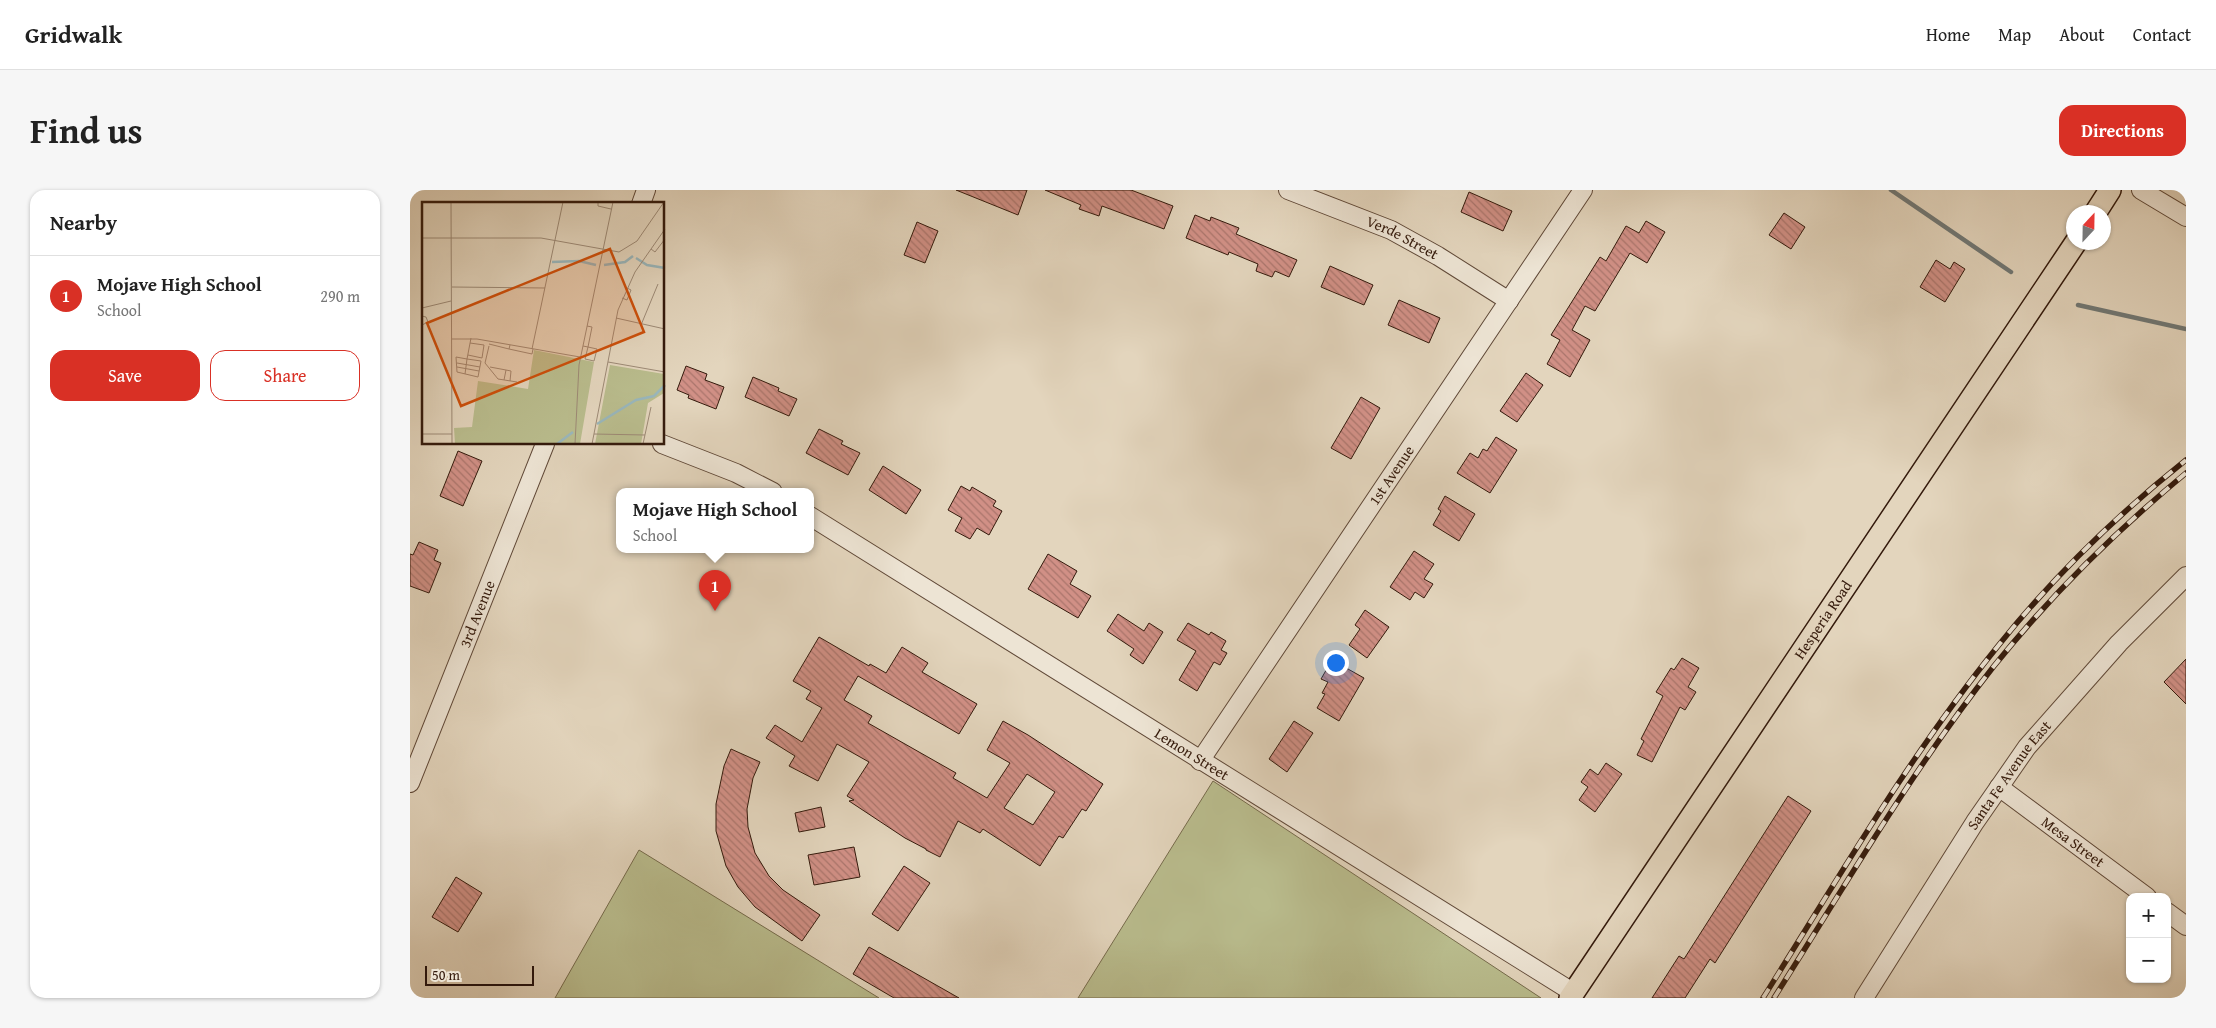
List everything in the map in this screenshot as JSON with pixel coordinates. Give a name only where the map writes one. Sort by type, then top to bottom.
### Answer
[{"type":"main road","points":[[2100,205],[2110,190]]},
{"type":"main road","name":"Hesperia Road","points":[[1572,995],[2071,250]]},
{"type":"street","points":[[641,202],[646,190]]},
{"type":"street","name":"Verde Street","points":[[1288,190],[1390,230],[1438,256],[1509,301]]},
{"type":"street","name":"1st Avenue","points":[[1200,761],[1583,190]]},
{"type":"street","points":[[2141,190],[2186,217]]},
{"type":"street","name":"3rd Avenue","points":[[410,783],[545,445]]},
{"type":"street","points":[[665,445],[736,473],[765,488]]},
{"type":"street","name":"Lemon Street","points":[[814,519],[1572,995]]},
{"type":"street","name":"Santa Fe Avenue East","points":[[1864,998],[1999,787],[2027,747],[2064,702],[2146,614],[2186,576]]},
{"type":"street","name":"Mesa Street","points":[[1999,787],[2142,893]]},
{"type":"street","points":[[2171,915],[2186,926]]},
{"type":"green space","points":[[1213,781],[1541,998],[1078,998]]},
{"type":"green space","points":[[639,850],[879,998],[555,998]]},
{"type":"building","points":[[956,190],[1027,190],[1018,215]]},
{"type":"building","points":[[1045,190],[1131,190],[1173,206],[1164,229],[1102,206],[1099,216],[1079,209],[1081,205]]},
{"type":"building","points":[[1469,192],[1512,211],[1503,231],[1461,212]]},
{"type":"building","points":[[1784,213],[1805,227],[1791,249],[1769,235]]},
{"type":"building","points":[[1195,215],[1210,221],[1211,217],[1239,228],[1236,234],[1297,260],[1289,277],[1275,271],[1272,277],[1256,271],[1258,264],[1229,252],[1228,255],[1186,238]]},
{"type":"building","points":[[1646,221],[1665,232],[1647,263],[1630,253],[1595,311],[1585,306],[1572,330],[1590,340],[1570,377],[1547,364],[1560,340],[1551,335],[1600,257],[1606,261],[1626,226],[1639,233]]},
{"type":"building","points":[[917,222],[938,231],[925,263],[904,255]]},
{"type":"building","points":[[1936,260],[1950,269],[1954,262],[1965,269],[1945,302],[1920,287]]},
{"type":"building","points":[[1330,266],[1373,285],[1364,305],[1321,287]]},
{"type":"building","points":[[1399,300],[1440,318],[1429,343],[1388,325]]},
{"type":"building","points":[[686,366],[707,374],[705,380],[724,387],[716,409],[688,398],[689,395],[677,390]]},
{"type":"building","points":[[1526,373],[1543,385],[1517,422],[1500,411]]},
{"type":"building","points":[[753,377],[779,388],[778,391],[797,399],[789,416],[745,397]]},
{"type":"building","points":[[1361,397],[1380,408],[1351,459],[1331,448]]},
{"type":"building","points":[[819,429],[843,441],[841,444],[860,453],[848,475],[806,453]]},
{"type":"building","points":[[1496,437],[1517,450],[1490,493],[1457,473],[1470,453],[1478,458],[1483,449],[1487,451]]},
{"type":"building","points":[[458,451],[482,461],[463,506],[440,496]]},
{"type":"building","points":[[883,466],[921,490],[906,514],[869,490]]},
{"type":"building","points":[[961,486],[970,491],[972,487],[996,501],[993,506],[1002,511],[989,535],[977,528],[970,539],[955,531],[962,518],[948,510]]},
{"type":"building","points":[[1445,496],[1475,514],[1459,541],[1433,525],[1441,511],[1438,509]]},
{"type":"building","points":[[419,542],[438,550],[434,560],[441,563],[429,593],[410,586],[410,554],[413,555]]},
{"type":"building","points":[[1414,551],[1434,564],[1424,579],[1433,584],[1424,598],[1415,592],[1410,600],[1390,587]]},
{"type":"building","points":[[1048,554],[1077,571],[1070,584],[1091,596],[1078,618],[1028,589]]},
{"type":"building","points":[[1365,610],[1389,627],[1367,658],[1349,645],[1360,629],[1355,625]]},
{"type":"building","points":[[1118,614],[1144,631],[1149,623],[1163,632],[1143,664],[1130,655],[1134,649],[1107,631]]},
{"type":"building","points":[[1188,623],[1209,635],[1211,632],[1226,641],[1221,650],[1227,653],[1220,665],[1214,662],[1197,691],[1179,680],[1196,651],[1177,640]]},
{"type":"building","points":[[819,637],[869,666],[870,664],[886,673],[902,647],[928,663],[922,672],[977,704],[959,734],[858,676],[844,700],[872,716],[868,723],[956,773],[953,778],[987,798],[1010,763],[987,750],[1003,721],[1103,784],[1086,811],[1082,809],[1063,838],[1059,836],[1040,866],[983,829],[980,833],[958,821],[940,857],[905,838],[849,801],[854,800],[847,796],[869,762],[837,744],[818,781],[789,766],[795,756],[766,738],[775,725],[802,742],[822,708],[806,699],[811,691],[793,681]],"holes":[[[1027,774],[1055,792],[1033,825],[1004,808]]]},
{"type":"building","points":[[1682,658],[1699,668],[1688,687],[1696,692],[1685,710],[1680,707],[1652,762],[1637,755],[1644,741],[1641,739],[1663,696],[1656,692],[1671,668],[1674,670]]},
{"type":"building","points":[[2186,659],[2186,704],[2164,682]]},
{"type":"building","points":[[1332,660],[1364,678],[1339,721],[1317,708],[1325,694],[1322,693],[1328,682],[1321,679]]},
{"type":"building","points":[[1294,721],[1313,733],[1287,772],[1269,759]]},
{"type":"building","points":[[731,749],[760,762],[753,778],[747,809],[748,827],[755,853],[769,876],[783,890],[820,915],[802,941],[755,907],[738,887],[726,866],[716,831],[716,804],[724,766]]},
{"type":"building","points":[[1606,763],[1622,774],[1595,812],[1579,800],[1588,787],[1581,782],[1590,769],[1598,775]]},
{"type":"building","points":[[1788,796],[1811,811],[1715,963],[1710,959],[1685,998],[1652,998],[1679,956],[1684,959]]},
{"type":"building","points":[[821,807],[825,827],[799,832],[795,813]]},
{"type":"building","points":[[854,847],[860,877],[814,885],[808,855]]},
{"type":"building","points":[[904,866],[930,883],[898,931],[872,914]]},
{"type":"building","points":[[456,877],[482,893],[458,932],[432,917]]},
{"type":"building","points":[[869,947],[959,998],[894,998],[853,974]]},
{"type":"waterway","points":[[1891,190],[2011,272]]},
{"type":"waterway","points":[[2078,305],[2186,329]]},
{"type":"railway","points":[[1763,998],[1904,774],[1965,688],[1998,646],[2063,571],[2135,503],[2186,460]]},
{"type":"railway","points":[[1774,998],[1907,787],[1994,666],[2061,589],[2134,518],[2186,473]]},
{"type":"place","name":"Mojave High School","points":[[715,611]]}]
